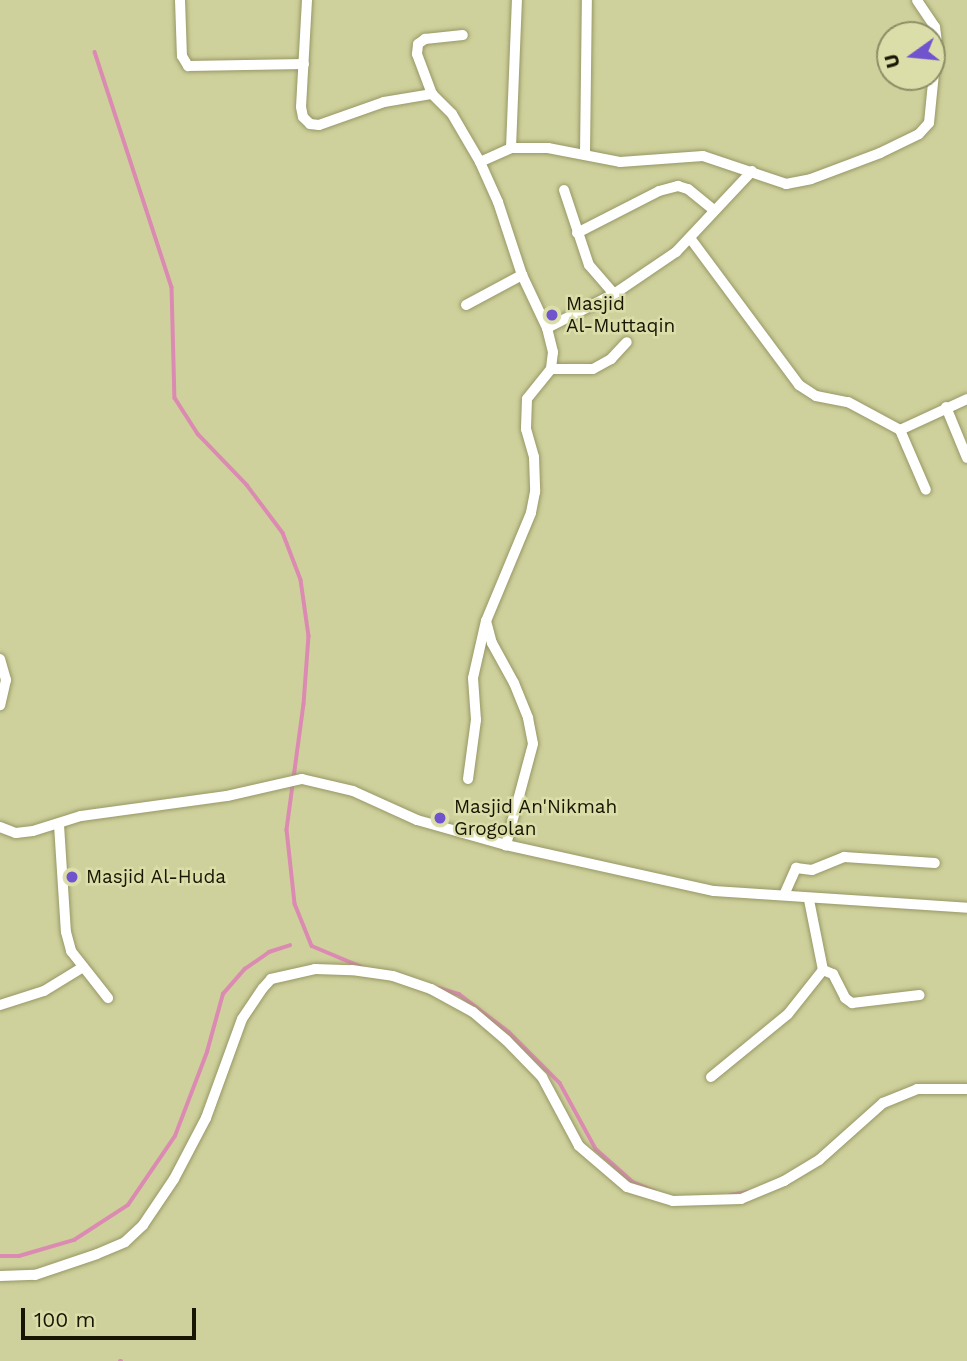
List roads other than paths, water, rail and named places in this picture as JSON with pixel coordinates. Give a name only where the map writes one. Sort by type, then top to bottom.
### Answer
[{"type":"street","points":[[180,0],[182,56],[188,66],[304,64]]},
{"type":"street","points":[[307,0],[301,107],[303,117],[310,124],[319,125],[384,102],[432,94]]},
{"type":"street","points":[[512,148],[517,0]]},
{"type":"street","points":[[585,154],[587,0]]},
{"type":"street","points":[[480,162],[512,148],[548,148],[620,162],[703,156],[786,184],[811,179],[880,153],[919,134],[929,124],[937,43],[935,27],[917,0]]},
{"type":"street","points":[[463,35],[425,39],[418,44],[417,54],[432,94],[452,114],[480,162],[498,202],[522,275],[547,328],[553,352],[551,369],[527,399],[526,429],[534,457],[535,492],[531,513],[486,621],[473,678],[476,720],[468,779]]},
{"type":"street","points":[[547,328],[614,294],[676,252],[752,171]]},
{"type":"street","points":[[577,233],[659,191],[678,187],[688,189],[714,210]]},
{"type":"street","points":[[564,190],[589,265],[614,294]]},
{"type":"street","points":[[690,238],[799,385],[816,396],[848,402],[900,430],[926,490]]},
{"type":"street","points":[[466,305],[522,275]]},
{"type":"street","points":[[551,369],[593,369],[611,359],[627,342]]},
{"type":"street","points":[[900,430],[967,399]]},
{"type":"street","points":[[946,407],[967,458]]},
{"type":"street","points":[[486,621],[492,643],[514,683],[528,718],[533,744],[530,765],[506,845]]},
{"type":"street","points":[[0,659],[6,680],[0,705]]},
{"type":"street","points":[[0,828],[16,833],[59,825],[81,816],[227,796],[248,789],[302,779],[352,791],[416,820],[506,845],[714,891],[783,895],[809,900],[967,908]]},
{"type":"street","points":[[59,825],[66,932],[71,951],[108,998]]},
{"type":"street","points":[[783,895],[796,868],[812,870],[848,856],[935,863]]},
{"type":"street","points":[[711,1077],[788,1014],[823,970],[809,900]]},
{"type":"street","points":[[0,1004],[44,991],[83,967]]},
{"type":"street","points":[[0,1276],[35,1275],[97,1254],[125,1242],[143,1225],[174,1179],[206,1118],[242,1018],[271,979],[315,969],[393,975],[431,989],[473,1013],[506,1040],[542,1077],[579,1146],[627,1187],[673,1201],[741,1199],[784,1181],[819,1160],[883,1103],[917,1089],[967,1089]]},
{"type":"street","points":[[823,970],[833,974],[845,998],[852,1003],[920,995]]},
{"type":"waterway","points":[[95,52],[172,287],[175,398],[198,434],[247,485],[283,533],[301,580],[309,636],[304,704],[287,830],[295,904],[312,946],[364,968]]},
{"type":"waterway","points":[[0,1256],[19,1256],[74,1240],[128,1205],[175,1136],[207,1052],[223,994],[245,969],[269,952],[290,945]]},
{"type":"waterway","points":[[439,988],[459,994],[509,1032],[560,1083],[596,1149],[633,1182],[654,1191]]},
{"type":"waterway","points":[[730,1195],[747,1192]]},
{"type":"place","name":"Masjid Al-Muttaqin","points":[[552,315]]},
{"type":"place","name":"Masjid An'Nikmah Grogolan","points":[[440,818]]},
{"type":"place","name":"Masjid Al-Huda","points":[[72,877]]}]
